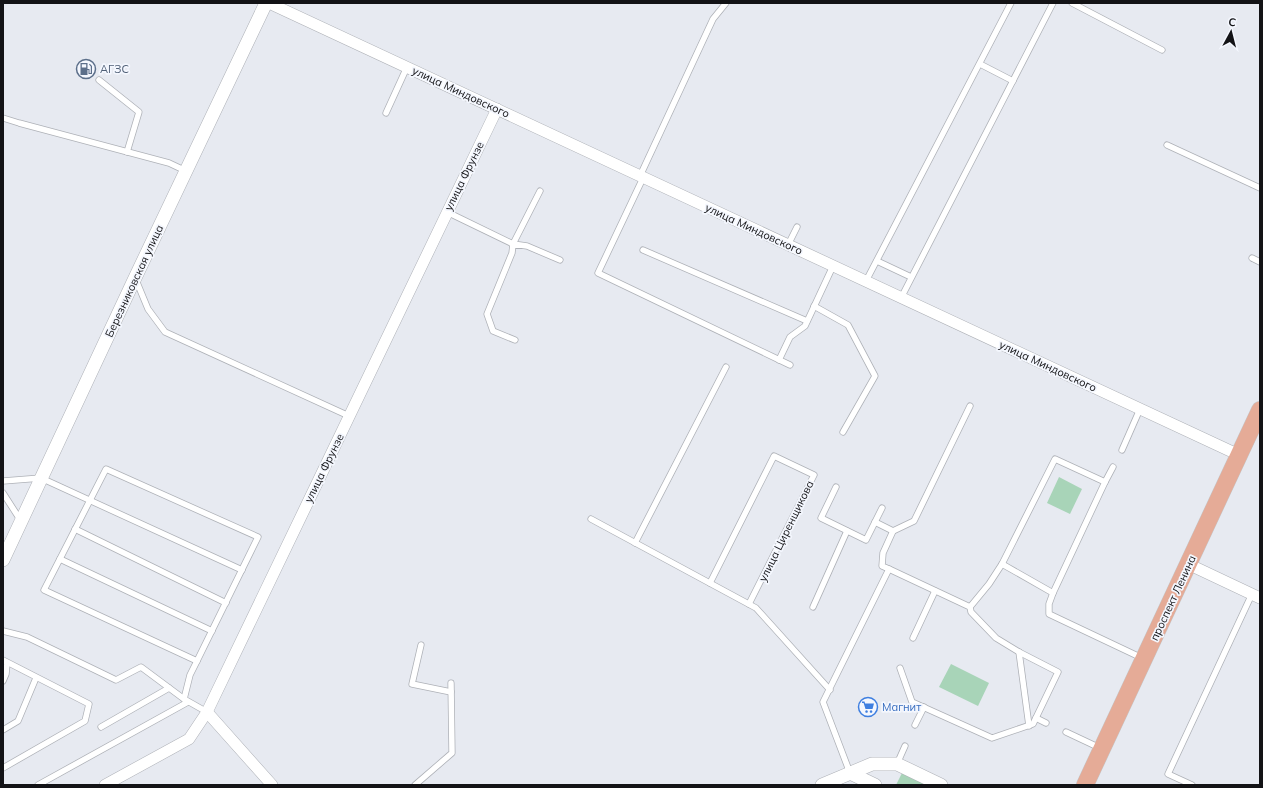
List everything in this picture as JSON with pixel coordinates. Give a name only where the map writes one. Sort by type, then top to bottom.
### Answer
[{"type":"main road","name":"проспект Ленина","points":[[1086,785],[1239,456],[1256,430],[1260,410]]},
{"type":"street","name":"Березниковская улица","points":[[3,560],[266,3]]},
{"type":"street","name":"улица Миндовского","points":[[269,3],[1239,456]]},
{"type":"street","name":"улица Фрунзе","points":[[106,785],[189,739],[207,712],[497,109]]},
{"type":"street","points":[[1188,564],[1256,596]]},
{"type":"street","points":[[207,712],[272,785]]},
{"type":"street","points":[[822,785],[872,764],[897,764],[941,785]]},
{"type":"street","points":[[850,773],[875,785]]},
{"type":"lane","points":[[726,3],[712,18],[598,273],[790,365]]},
{"type":"lane","points":[[866,282],[1011,3]]},
{"type":"lane","points":[[900,298],[1053,3]]},
{"type":"lane","points":[[1072,3],[1162,50]]},
{"type":"lane","points":[[980,64],[1013,81]]},
{"type":"lane","points":[[386,113],[407,67]]},
{"type":"lane","points":[[100,80],[139,112],[127,152]]},
{"type":"lane","points":[[3,118],[169,163],[186,171]]},
{"type":"lane","points":[[1167,145],[1260,188]]},
{"type":"lane","points":[[515,340],[493,332],[487,314],[512,253],[513,244],[540,191]]},
{"type":"lane","points":[[447,212],[513,244],[527,246],[560,260]]},
{"type":"lane","points":[[788,245],[797,227]]},
{"type":"lane","points":[[643,250],[807,321]]},
{"type":"lane","points":[[1252,258],[1260,262]]},
{"type":"lane","points":[[877,261],[911,277]]},
{"type":"lane","points":[[780,360],[790,337],[805,326],[833,266]]},
{"type":"lane","points":[[135,278],[148,309],[165,332],[349,416]]},
{"type":"lane","points":[[814,306],[848,324],[875,376],[843,432]]},
{"type":"lane","points":[[635,543],[726,367]]},
{"type":"lane","points":[[900,668],[912,702],[992,738],[1033,724],[1058,672],[1019,652],[996,638],[972,612],[970,607],[882,566],[883,553],[893,531],[914,521],[970,406]]},
{"type":"lane","points":[[1122,450],[1140,409]]},
{"type":"lane","name":"улица Циренщикова","points":[[710,583],[774,456],[814,475],[749,604]]},
{"type":"lane","points":[[970,607],[989,584],[1002,564],[1055,459],[1105,482]]},
{"type":"lane","points":[[1114,467],[1105,482],[1053,593],[1049,604],[1049,614],[1144,659]]},
{"type":"lane","points":[[186,700],[190,675],[197,661],[226,603],[258,537],[106,469],[44,590],[197,661]]},
{"type":"lane","points":[[3,482],[41,478],[242,570]]},
{"type":"lane","points":[[836,487],[821,518],[866,540],[882,508]]},
{"type":"lane","points":[[3,493],[21,521]]},
{"type":"lane","points":[[591,520],[756,608],[830,690]]},
{"type":"lane","points":[[875,522],[893,531]]},
{"type":"lane","points":[[75,529],[226,603]]},
{"type":"lane","points":[[813,608],[847,531]]},
{"type":"lane","points":[[60,559],[212,631]]},
{"type":"lane","points":[[1002,564],[1053,593]]},
{"type":"lane","points":[[850,773],[823,702],[889,569]]},
{"type":"lane","points":[[913,638],[935,590]]},
{"type":"lane","points":[[1192,785],[1168,774],[1256,596]]},
{"type":"lane","points":[[3,631],[27,637],[116,680],[141,667],[186,700],[207,712]]},
{"type":"lane","points":[[421,645],[412,684],[451,692]]},
{"type":"lane","points":[[1019,652],[1029,726]]},
{"type":"lane","points":[[3,768],[85,721],[89,704],[5,661]]},
{"type":"lane","points":[[3,681],[6,674],[5,661]]},
{"type":"lane","points":[[3,730],[18,721],[36,678]]},
{"type":"lane","points":[[415,785],[452,753],[451,683]]},
{"type":"lane","points":[[101,726],[169,688]]},
{"type":"lane","points":[[38,785],[186,700]]},
{"type":"lane","points":[[915,725],[924,707]]},
{"type":"lane","points":[[1036,718],[1046,723]]},
{"type":"lane","points":[[1066,732],[1102,749]]},
{"type":"lane","points":[[897,764],[905,746]]},
{"type":"green space","points":[[1059,477],[1082,489],[1070,514],[1047,503]]},
{"type":"green space","points":[[951,664],[989,683],[978,706],[939,687]]},
{"type":"green space","points":[[903,771],[932,785],[896,785]]},
{"type":"place","name":"АГЗС","points":[[86,69]]},
{"type":"place","name":"Магнит","points":[[868,707]]}]
